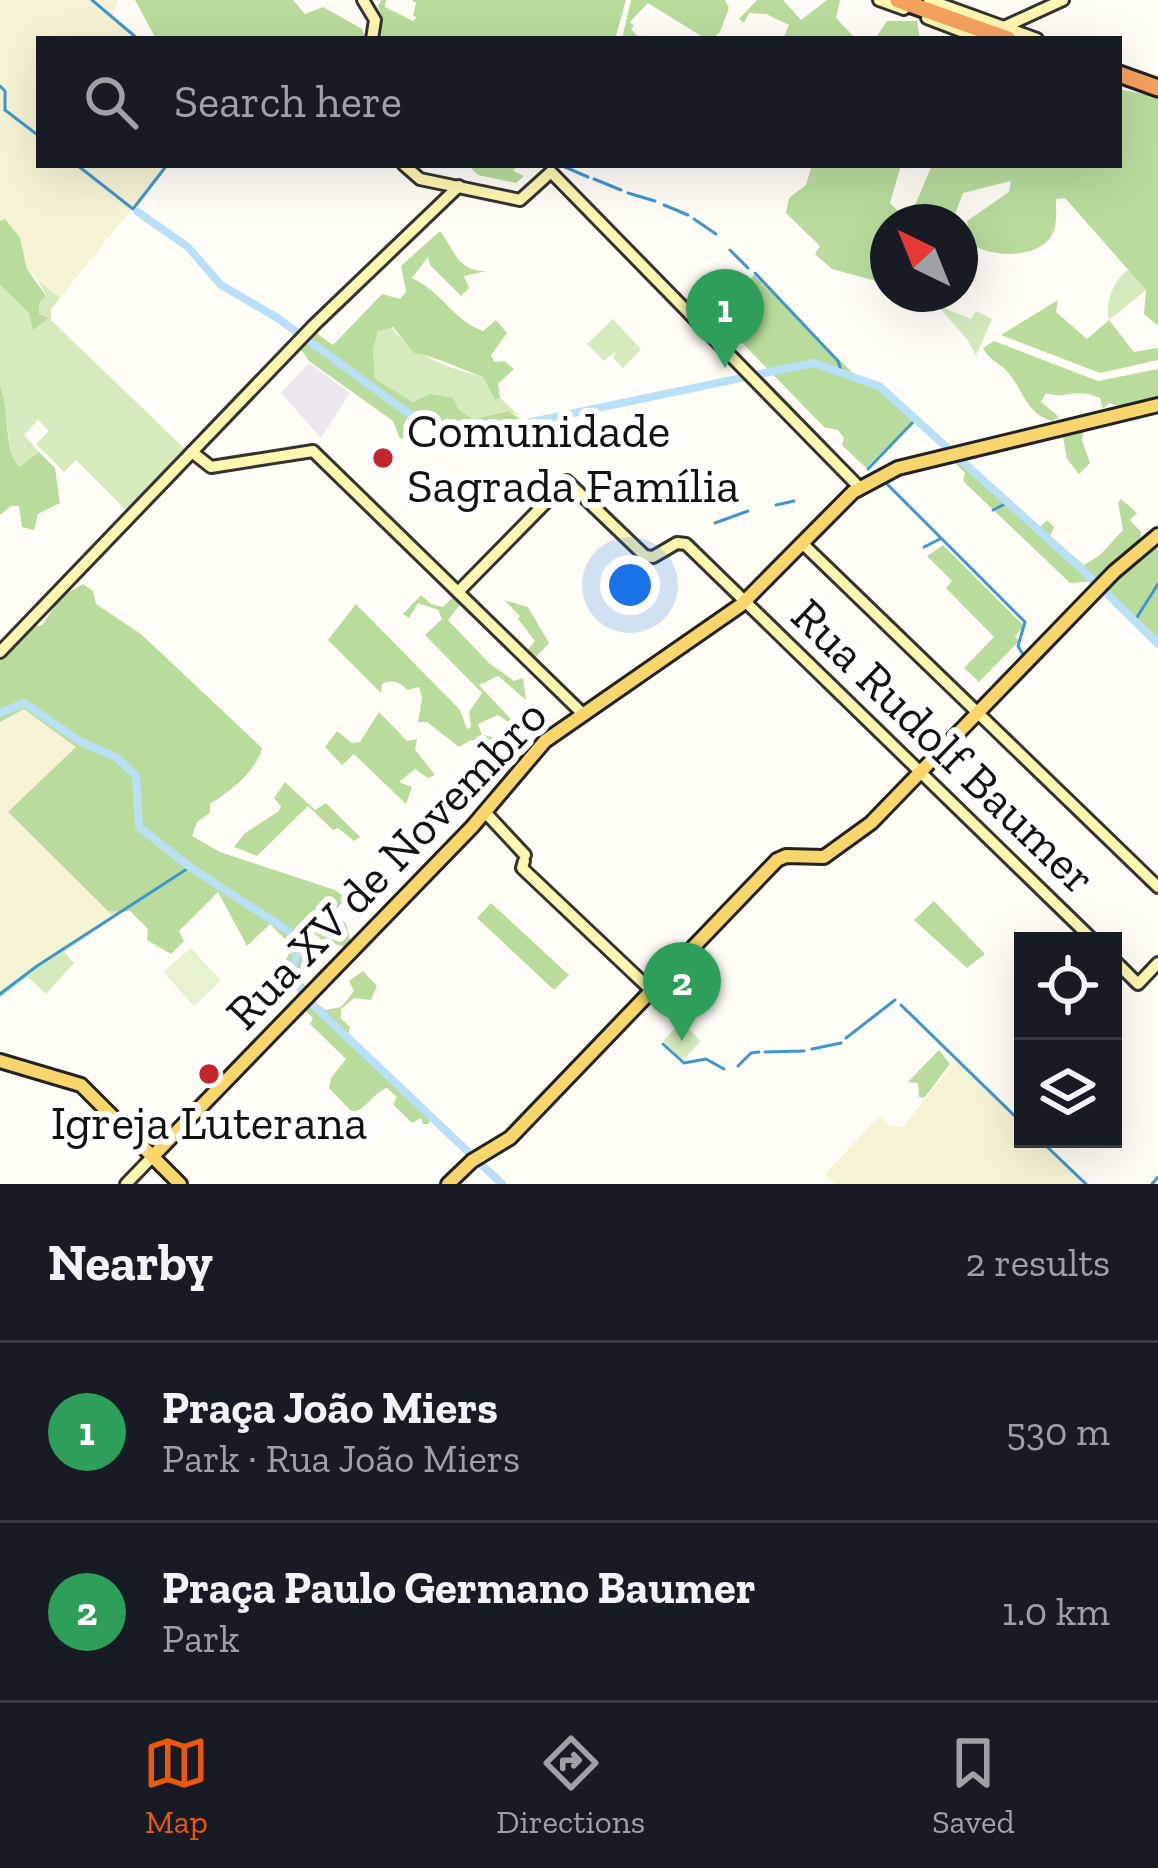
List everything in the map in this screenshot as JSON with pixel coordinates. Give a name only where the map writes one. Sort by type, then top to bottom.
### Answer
[{"type":"highway","points":[[898,0],[1019,36]]},
{"type":"highway","points":[[911,0],[1019,36]]},
{"type":"highway","points":[[1122,77],[1158,88]]},
{"type":"main road","name":"Rua XV de Novembro","points":[[153,1156],[485,812],[542,744],[745,602],[860,487],[893,470],[1158,404]]},
{"type":"main road","points":[[448,1184],[474,1159],[507,1141],[778,860],[827,856],[864,829],[1099,587],[1158,535]]},
{"type":"main road","points":[[0,1061],[76,1082],[180,1184]]},
{"type":"street","points":[[363,0],[375,20],[372,36]]},
{"type":"street","points":[[879,0],[974,36]]},
{"type":"street","points":[[929,0],[1019,36]]},
{"type":"street","points":[[1019,36],[1028,19],[1063,0]]},
{"type":"street","points":[[1019,36],[1028,19]]},
{"type":"street","points":[[407,168],[420,179],[520,200],[550,172],[860,487]]},
{"type":"street","points":[[0,652],[302,337],[459,186]]},
{"type":"street","points":[[192,452],[211,467],[311,450],[583,713]]},
{"type":"street","name":"Rua Rudolf Baumer","points":[[458,592],[567,481],[647,557],[680,542],[688,545],[1085,932]]},
{"type":"street","points":[[802,543],[1158,887]]},
{"type":"street","points":[[485,812],[524,861],[652,991]]},
{"type":"street","name":"Rua Rudolf Baumer","points":[[1122,968],[1138,983],[1158,963]]},
{"type":"street","name":"Rua XV de Novembro","points":[[126,1184],[153,1156]]},
{"type":"shaded area","points":[[0,0],[118,0],[113,17],[133,36],[36,36],[36,168],[165,168],[60,298],[27,269],[20,238],[0,221]]},
{"type":"shaded area","points":[[309,363],[350,393],[321,438],[281,393]]},
{"type":"shaded area","points":[[24,708],[76,747],[8,813],[113,915],[0,992],[0,722]]},
{"type":"shaded area","points":[[956,1060],[1014,1115],[1014,1148],[1048,1148],[1086,1184],[835,1184],[825,1174],[880,1115],[902,1128]]},
{"type":"green space","points":[[135,0],[293,0],[305,14],[323,7],[362,29],[365,36],[154,36]]},
{"type":"green space","points":[[386,0],[385,7],[413,21],[417,17],[412,0],[626,0],[616,36],[380,36],[383,20],[378,7]]},
{"type":"green space","points":[[631,0],[725,0],[729,8],[720,32],[701,36],[648,3],[630,22],[637,36],[623,36]]},
{"type":"green space","points":[[757,0],[783,0],[801,20],[827,0],[840,0],[836,18],[853,36],[784,36],[789,25],[766,14],[749,13],[744,23],[739,19]]},
{"type":"green space","points":[[887,21],[917,21],[920,36],[877,36]]},
{"type":"green space","points":[[1122,90],[1158,97],[1158,326],[1144,314],[1146,290],[1065,198],[1056,199],[1055,227],[1048,240],[1028,252],[1003,254],[978,248],[978,213],[1009,192],[1011,181],[963,193],[959,204],[916,204],[931,168],[1122,168]]},
{"type":"green space","points":[[471,168],[516,168],[513,171],[524,176],[516,183],[478,175]]},
{"type":"green space","points":[[811,168],[900,168],[891,204],[870,204],[870,279],[832,269],[815,254],[820,246],[786,213],[789,198],[806,185]]},
{"type":"green space","points":[[5,219],[20,238],[27,269],[46,296],[39,303],[39,314],[48,318],[33,330],[29,313],[0,285],[0,221]]},
{"type":"green space","points":[[440,231],[463,264],[487,271],[464,276],[469,288],[461,296],[430,265],[428,257],[412,278],[472,326],[483,331],[496,320],[507,333],[491,355],[494,362],[504,361],[514,369],[498,384],[500,398],[495,400],[483,377],[414,353],[393,327],[378,331],[373,350],[375,379],[413,402],[430,394],[453,398],[458,409],[473,419],[508,411],[528,424],[476,435],[415,423],[408,436],[400,439],[393,421],[309,361],[300,348],[316,333],[333,345],[382,294],[400,299],[406,292],[401,266]]},
{"type":"green space","points":[[1129,269],[1146,290],[1109,320],[1112,292]]},
{"type":"green space","points":[[754,275],[863,383],[877,388],[913,421],[866,468],[842,445],[844,438],[838,430],[824,427],[714,314]]},
{"type":"green space","points":[[37,279],[60,298],[51,309],[51,320],[186,450],[130,514],[76,460],[64,472],[36,444],[49,431],[38,420],[24,435],[39,452],[19,467],[14,458],[0,386],[0,285],[29,313],[39,315],[39,302],[46,295]]},
{"type":"green space","points":[[1058,300],[1056,312],[1087,339],[1109,320],[1134,352],[1158,348],[1158,360],[1100,373],[1001,335]]},
{"type":"green space","points":[[943,312],[971,319],[978,312],[992,319],[976,356]]},
{"type":"green space","points":[[613,319],[641,349],[623,368],[613,358],[616,351],[604,361],[587,344]]},
{"type":"green space","points":[[391,327],[421,353],[483,377],[495,400],[500,398],[520,416],[507,411],[473,419],[458,409],[413,402],[375,380],[373,350],[378,330]]},
{"type":"green space","points":[[994,341],[1098,381],[1158,369],[1158,397],[1122,407],[1109,403],[1103,409],[1100,398],[1091,395],[1046,393],[1041,402],[1059,417],[1052,421],[1035,412],[1011,376],[985,352],[983,348]]},
{"type":"green space","points":[[0,386],[10,449],[19,467],[39,452],[55,468],[60,503],[38,514],[34,530],[22,527],[19,506],[0,515]]},
{"type":"green space","points":[[1084,427],[1082,440],[1090,463],[1079,474],[1067,459],[1062,432]]},
{"type":"green space","points":[[962,457],[1039,528],[1047,520],[1054,527],[1050,536],[1084,565],[1123,530],[1121,499],[1137,513],[1130,520],[1141,532],[1140,542],[1158,549],[1158,638],[1097,581],[1070,583],[963,481],[965,473],[951,459]]},
{"type":"green space","points":[[943,545],[1024,626],[1015,636],[1019,641],[979,682],[964,668],[994,637],[946,588],[952,581],[927,556]]},
{"type":"green space","points":[[83,584],[93,591],[96,604],[141,634],[262,748],[248,773],[210,804],[210,813],[197,822],[192,836],[220,852],[335,890],[346,898],[334,912],[346,924],[351,943],[346,947],[323,941],[313,932],[300,945],[314,960],[297,977],[309,990],[302,996],[281,968],[293,947],[270,924],[247,946],[218,892],[179,931],[184,941],[171,954],[147,940],[148,929],[130,911],[108,911],[8,812],[76,747],[24,709],[0,722],[0,658],[27,628],[42,625],[62,596]]},
{"type":"green space","points":[[421,595],[443,607],[455,595],[462,602],[448,620],[489,663],[514,681],[523,678],[526,700],[498,676],[479,685],[522,731],[498,715],[478,724],[482,735],[498,738],[493,744],[471,740],[459,747],[427,722],[418,722],[419,687],[407,690],[389,682],[382,684],[381,693],[328,640],[356,604],[460,710],[467,729],[471,727],[469,712],[482,693],[425,635],[442,619],[438,610],[418,603],[409,618],[403,614]]},
{"type":"green space","points":[[504,600],[528,607],[549,643],[532,661],[524,654],[535,641]]},
{"type":"green space","points":[[379,712],[407,741],[417,739],[415,750],[435,775],[428,778],[415,769],[399,782],[412,787],[406,804],[354,754],[342,765],[325,747],[337,731],[352,743],[360,742]]},
{"type":"green space","points":[[285,782],[315,810],[326,803],[360,837],[354,841],[338,828],[333,830],[308,806],[257,856],[234,847],[245,833],[279,811],[281,806],[274,798]]},
{"type":"green space","points":[[934,901],[985,954],[967,968],[914,920]]},
{"type":"green space","points":[[491,903],[569,975],[554,990],[477,918]]},
{"type":"green space","points":[[108,911],[124,911],[64,952],[74,963],[46,994],[28,977],[0,998],[0,992],[112,916]]},
{"type":"green space","points":[[191,948],[221,981],[194,1006],[163,972]]},
{"type":"green space","points":[[363,971],[377,986],[371,1000],[354,998],[341,1009],[341,1019],[350,1027],[348,1036],[433,1116],[428,1124],[421,1118],[412,1123],[393,1104],[397,1097],[387,1088],[352,1112],[329,1088],[346,1059],[310,1024],[313,1018],[302,1008],[310,1000],[326,1010],[341,1007],[354,991],[349,981]]},
{"type":"green space","points":[[681,1022],[701,1041],[683,1060],[663,1041]]},
{"type":"green space","points":[[939,1050],[950,1064],[924,1098],[919,1097],[918,1083],[908,1082]]},
{"type":"waterway","points":[[92,0],[134,36]]},
{"type":"waterway","points":[[0,86],[5,91],[5,110],[36,134]]},
{"type":"waterway","points":[[81,168],[133,209],[165,168]]},
{"type":"waterway","points":[[567,168],[588,177]]},
{"type":"waterway","points":[[594,179],[621,190]]},
{"type":"waterway","points":[[628,193],[655,201]]},
{"type":"waterway","points":[[664,205],[688,215]]},
{"type":"waterway","points":[[138,212],[188,247],[221,285],[276,317],[415,418],[479,433],[813,363],[879,386],[1158,644]]},
{"type":"waterway","points":[[694,219],[716,234]]},
{"type":"waterway","points":[[730,250],[748,268]]},
{"type":"waterway","points":[[755,273],[838,361],[841,370]]},
{"type":"waterway","points":[[868,469],[915,420]]},
{"type":"waterway","points":[[886,483],[1025,622],[1018,646],[1025,658]]},
{"type":"waterway","points":[[776,505],[794,501]]},
{"type":"waterway","points":[[993,510],[1009,502]]},
{"type":"waterway","points":[[715,523],[748,511]]},
{"type":"waterway","points":[[924,547],[940,539]]},
{"type":"waterway","points":[[1134,622],[1158,584]]},
{"type":"waterway","points":[[0,713],[24,703],[81,742],[116,757],[136,776],[139,827],[190,867],[290,932],[298,951],[291,971],[304,996]]},
{"type":"waterway","points":[[0,994],[190,867]]},
{"type":"waterway","points":[[846,1038],[895,1000]]},
{"type":"waterway","points":[[309,1001],[502,1184]]},
{"type":"waterway","points":[[901,1005],[1014,1115]]},
{"type":"waterway","points":[[812,1049],[841,1043]]},
{"type":"waterway","points":[[663,1044],[684,1063],[706,1059],[724,1069]]},
{"type":"waterway","points":[[765,1052],[804,1051]]},
{"type":"waterway","points":[[738,1066],[751,1053],[759,1052]]},
{"type":"waterway","points":[[1048,1148],[1086,1184]]},
{"type":"waterway","points":[[1152,1184],[1158,1177]]},
{"type":"place","name":"Praça João Miers","points":[[725,368]]},
{"type":"place","name":"Comunidade Sagrada Família","points":[[383,458]]},
{"type":"place","name":"Praça Paulo Germano Baumer","points":[[682,1041]]},
{"type":"place","name":"Igreja Luterana","points":[[209,1074]]}]
